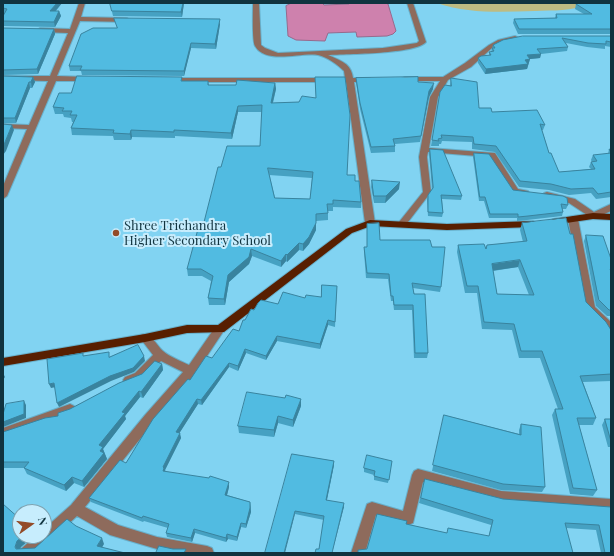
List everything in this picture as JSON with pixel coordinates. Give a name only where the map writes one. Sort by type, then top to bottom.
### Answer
[{"type":"main road","points":[[3,362],[145,338],[187,329],[220,329],[348,231],[370,223],[461,227],[527,225],[593,216],[611,217]]},
{"type":"street","points":[[3,196],[53,78],[82,3]]},
{"type":"street","points":[[256,3],[258,45],[262,50],[277,55],[383,50],[419,45],[422,42],[422,36],[410,3]]},
{"type":"street","points":[[77,19],[138,20]]},
{"type":"street","points":[[34,30],[72,31]]},
{"type":"street","points":[[398,79],[445,79],[468,66],[491,46],[500,41],[526,37]]},
{"type":"street","points":[[320,53],[340,63],[348,70],[370,223]]},
{"type":"street","points":[[3,78],[100,79]]},
{"type":"street","points":[[402,224],[427,192],[423,157],[434,98],[445,79]]},
{"type":"street","points":[[162,80],[377,80]]},
{"type":"street","points":[[3,126],[32,127]]},
{"type":"street","points":[[425,150],[492,155],[514,192],[564,196],[580,204],[593,216],[611,207]]},
{"type":"street","points":[[573,219],[590,309],[611,328]]},
{"type":"street","points":[[27,553],[76,509],[190,371],[220,329]]},
{"type":"street","points":[[145,338],[160,355],[190,371]]},
{"type":"street","points":[[116,385],[139,376],[160,355]]},
{"type":"street","points":[[3,433],[68,411],[82,404]]},
{"type":"street","points":[[358,553],[372,508],[408,519],[418,475],[501,497],[611,505]]},
{"type":"street","points":[[76,509],[115,531],[157,543],[206,553]]},
{"type":"shaded area","points":[[292,3],[322,3],[324,5],[386,3],[388,4],[396,31],[387,36],[357,37],[356,32],[328,33],[325,41],[296,40],[288,36],[286,6]]},
{"type":"shaded area","points":[[437,3],[589,3],[576,8],[562,10],[497,12],[473,11],[449,7]]},
{"type":"building","points":[[3,3],[57,3],[50,11],[59,11],[54,22],[3,21],[3,16],[7,9],[3,8]]},
{"type":"building","points":[[110,3],[183,3],[181,12],[112,11]]},
{"type":"building","points":[[611,3],[611,29],[519,29],[514,19],[557,18],[556,14],[592,14],[576,4]]},
{"type":"building","points":[[114,18],[220,19],[215,44],[191,43],[184,71],[80,70],[82,66],[69,66],[81,34],[93,28],[117,28]]},
{"type":"building","points":[[3,28],[54,29],[37,69],[3,70]]},
{"type":"building","points":[[523,36],[611,36],[611,42],[606,41],[606,44],[588,43],[562,38],[568,47],[537,49],[541,54],[527,55],[530,59],[525,60],[528,64],[486,69],[478,58],[481,56],[491,55],[489,52],[494,51],[492,48],[495,48],[493,45],[503,40]]},
{"type":"building","points":[[3,76],[33,77],[31,82],[29,82],[15,118],[3,118]]},
{"type":"building","points":[[77,76],[182,77],[181,81],[208,81],[208,85],[236,85],[237,80],[275,83],[271,103],[299,102],[302,96],[316,98],[315,77],[345,77],[350,115],[347,175],[355,175],[355,181],[359,181],[361,202],[333,200],[333,204],[327,204],[328,213],[316,214],[316,223],[309,237],[303,244],[299,243],[287,255],[286,254],[281,261],[251,249],[249,257],[228,275],[224,299],[208,298],[213,276],[201,269],[187,269],[198,229],[202,230],[218,167],[221,167],[227,146],[260,146],[262,105],[238,106],[231,133],[174,130],[174,132],[131,130],[130,134],[113,133],[114,130],[71,128],[77,115],[70,115],[72,111],[62,111],[64,108],[53,107],[59,93],[71,93]],"holes":[[[268,168],[313,172],[310,199],[275,198]]]},
{"type":"building","points":[[418,77],[418,82],[434,83],[429,91],[421,136],[393,139],[395,146],[371,147],[360,103],[356,78]]},
{"type":"building","points":[[451,78],[477,82],[479,108],[491,108],[492,112],[537,110],[545,125],[540,124],[549,153],[551,153],[559,172],[595,169],[591,162],[597,161],[593,155],[611,153],[611,192],[598,194],[593,188],[571,189],[551,184],[520,181],[496,146],[474,144],[473,137],[441,135],[442,138],[438,139],[439,141],[432,140],[440,92],[445,85],[451,86]]},
{"type":"building","points":[[3,124],[12,125],[3,147]]},
{"type":"building","points":[[430,149],[443,150],[462,196],[441,195],[443,213],[428,212],[428,195],[433,188]]},
{"type":"building","points":[[474,153],[489,154],[513,190],[563,196],[567,198],[568,205],[561,204],[563,212],[518,217],[518,214],[490,214],[485,197],[480,197]]},
{"type":"building","points":[[372,180],[400,182],[386,196],[374,196]]},
{"type":"building","points":[[566,218],[570,234],[573,234],[586,302],[606,322],[611,330],[611,374],[580,376],[596,418],[577,418],[597,490],[573,488],[555,409],[563,409],[542,351],[521,351],[514,324],[484,322],[478,286],[467,286],[458,245],[484,244],[486,249],[487,245],[527,241],[522,223]],"holes":[[[520,260],[534,295],[497,294],[492,264]]]},
{"type":"building","points":[[379,223],[380,240],[430,240],[432,247],[445,247],[441,287],[412,283],[414,294],[425,294],[428,353],[415,353],[413,305],[394,305],[393,296],[391,296],[389,274],[367,273],[364,247],[367,247],[367,224]]},
{"type":"building","points":[[586,235],[603,236],[611,259],[611,310],[609,310],[599,300]]},
{"type":"building","points":[[322,285],[337,286],[335,322],[328,320],[320,344],[277,336],[266,356],[245,349],[238,366],[229,363],[201,400],[197,399],[176,432],[180,433],[163,467],[163,471],[209,478],[210,476],[229,482],[225,495],[250,502],[246,524],[241,523],[237,537],[227,534],[226,538],[194,529],[191,538],[166,533],[169,524],[143,516],[142,518],[89,498],[120,460],[126,463],[153,419],[188,379],[190,380],[206,356],[212,358],[233,329],[239,331],[243,320],[245,320],[251,309],[254,310],[261,300],[278,304],[283,292],[305,298],[306,295],[321,297]]},
{"type":"building","points":[[138,345],[144,356],[133,368],[110,376],[57,403],[54,383],[49,384],[47,359],[83,353],[83,356],[109,352],[109,357]]},
{"type":"building","points":[[155,361],[162,364],[141,392],[139,391],[122,412],[125,413],[99,445],[103,447],[100,451],[104,453],[82,481],[72,477],[64,485],[24,468],[29,462],[3,462],[3,432],[45,418],[58,416],[58,413],[70,409],[119,383],[142,374]]},
{"type":"building","points":[[247,392],[285,398],[286,395],[301,399],[293,420],[278,416],[274,430],[238,426]]},
{"type":"building","points":[[24,401],[24,414],[3,422],[3,414],[6,404]]},
{"type":"building","points":[[444,415],[521,435],[521,424],[541,427],[545,487],[503,484],[433,465]]},
{"type":"building","points":[[605,419],[611,419],[611,441]]},
{"type":"building","points":[[292,454],[334,461],[326,500],[344,503],[332,553],[315,553],[316,549],[319,549],[324,516],[295,511],[284,553],[265,553]]},
{"type":"building","points":[[367,455],[392,461],[389,480],[374,476],[375,471],[364,468]]},
{"type":"building","points":[[425,479],[503,499],[611,507],[611,553],[605,553],[599,525],[565,523],[573,553],[358,553],[358,550],[367,549],[377,514],[407,521],[406,524],[447,533],[448,528],[489,536],[493,520],[421,498]]},
{"type":"building","points":[[3,504],[12,512],[12,544],[16,544],[16,549],[35,548],[39,544],[52,544],[52,533],[67,519],[76,526],[102,538],[97,546],[125,553],[3,553]]},
{"type":"building","points":[[159,546],[173,549],[186,549],[184,553],[156,553]]},
{"type":"place","name":"Shree Trichandra Higher Secondary School","points":[[116,233]]}]
